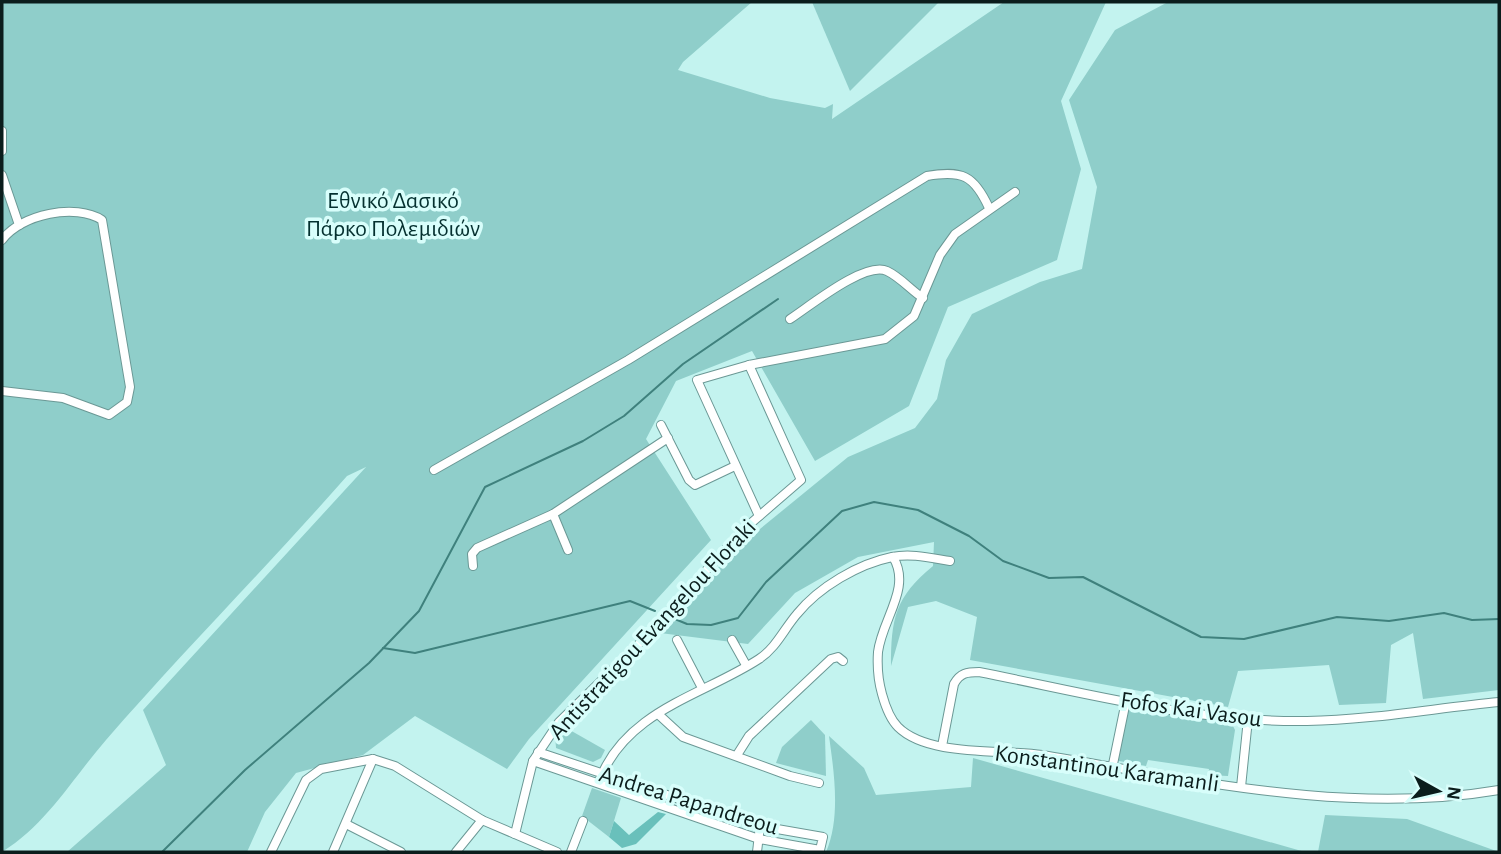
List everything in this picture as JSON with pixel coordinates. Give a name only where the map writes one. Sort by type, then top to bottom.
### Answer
[{"type":"street","points":[[2,131],[2,150]]},
{"type":"street","points":[[433,470],[628,360],[927,176],[949,172],[965,176],[980,189],[989,208]]},
{"type":"street","points":[[2,175],[19,225]]},
{"type":"street","points":[[759,516],[697,380],[749,365],[885,339],[914,316],[940,255],[955,234],[1015,192]]},
{"type":"street","points":[[2,240],[19,225],[42,216],[75,212],[93,215],[102,220],[130,379],[127,402],[114,413],[104,414],[63,398],[2,391]]},
{"type":"street","points":[[790,319],[861,273],[876,268],[889,272],[923,298]]},
{"type":"street","name":"Antistratigou Evangelou Floraki","points":[[515,834],[533,761],[560,721],[644,639],[681,596],[759,516],[801,480],[749,365]]},
{"type":"street","points":[[661,425],[689,480],[695,485],[735,466]]},
{"type":"street","points":[[473,566],[472,554],[477,548],[553,514],[668,438]]},
{"type":"street","points":[[553,514],[568,550]]},
{"type":"street","points":[[600,779],[629,733],[771,650],[797,614],[819,592],[862,567],[893,557],[919,555],[950,561]]},
{"type":"street","name":"Konstantinou Karamanli","points":[[893,557],[898,566],[900,586],[878,651],[878,677],[886,708],[898,727],[915,738],[942,746],[1040,755],[1112,769],[1241,787],[1384,800],[1499,790]]},
{"type":"street","points":[[677,640],[702,688]]},
{"type":"street","points":[[732,640],[746,665]]},
{"type":"street","points":[[737,755],[749,736],[831,659],[838,657],[843,661]]},
{"type":"street","name":"Fofos Kai Vasou","points":[[942,746],[954,684],[959,675],[967,672],[979,672],[1126,701],[1248,719],[1309,721],[1499,702]]},
{"type":"street","points":[[1112,769],[1126,701]]},
{"type":"street","points":[[658,714],[683,737],[790,776],[819,783]]},
{"type":"street","points":[[1241,787],[1248,719]]},
{"type":"street","name":"Andrea Papandreou","points":[[533,761],[600,779],[760,826],[822,837],[820,850],[759,839],[600,779],[538,752]]},
{"type":"street","points":[[333,852],[373,759]]},
{"type":"street","points":[[271,852],[306,780],[321,769],[373,759],[395,766],[482,820],[557,852]]},
{"type":"street","points":[[456,852],[482,820]]},
{"type":"street","points":[[571,852],[583,821]]},
{"type":"street","points":[[346,824],[401,852]]},
{"type":"street","points":[[757,852],[760,826]]},
{"type":"green space","name":"Εθνικό Δασικό Πάρκο Πολεμιδιών","points":[[2,2],[752,2],[683,62],[678,70],[770,98],[825,108],[833,104],[832,119],[1004,2],[1106,2],[1061,101],[1081,169],[1057,260],[948,307],[909,406],[815,461],[752,351],[676,381],[646,439],[711,540],[529,739],[507,769],[415,716],[363,755],[296,773],[265,812],[247,852],[67,852],[166,765],[143,710],[366,467],[347,476],[136,707],[46,815],[2,852]]},
{"type":"green space","points":[[812,2],[939,2],[850,91]]},
{"type":"green space","points":[[1168,2],[1499,2],[1499,690],[1423,699],[1413,633],[1391,645],[1386,703],[1339,705],[1329,665],[1238,671],[1228,707],[970,660],[977,617],[936,601],[908,607],[891,666],[892,635],[898,610],[910,588],[933,566],[934,542],[858,557],[795,593],[748,644],[660,633],[733,551],[848,457],[915,428],[937,399],[946,360],[972,314],[1040,282],[1082,269],[1097,187],[1069,100],[1115,30]]},
{"type":"green space","points":[[1135,705],[1178,715],[1231,722],[1235,730],[1228,776],[1208,775],[1209,769],[1148,760],[1146,766],[1119,761],[1116,756],[1127,707]]},
{"type":"green space","points":[[811,720],[825,735],[826,776],[776,763],[782,747]]},
{"type":"green space","points":[[561,725],[605,750],[601,758],[593,762],[556,748],[555,734]]},
{"type":"green space","points":[[829,736],[864,768],[876,795],[971,787],[973,758],[1305,852],[826,852],[834,825],[835,810]]},
{"type":"green space","points":[[592,788],[621,798],[609,837],[582,816]]},
{"type":"green space","points":[[1325,815],[1407,819],[1499,852],[1318,852]]},
{"type":"shaded area","points":[[658,812],[666,814],[636,844],[622,848],[609,837],[614,821],[629,835]]},
{"type":"waterway","points":[[162,852],[245,770],[369,663],[419,611],[485,487],[583,441],[624,416],[683,364],[778,299]]},
{"type":"waterway","points":[[670,617],[687,624],[711,625],[738,618],[766,582],[842,511],[874,502],[918,510],[969,536],[1003,561],[1049,578],[1083,577],[1201,637],[1244,639],[1337,617],[1389,621],[1444,613],[1472,620],[1499,619]]},
{"type":"waterway","points":[[383,648],[415,653],[630,601],[655,611]]}]
